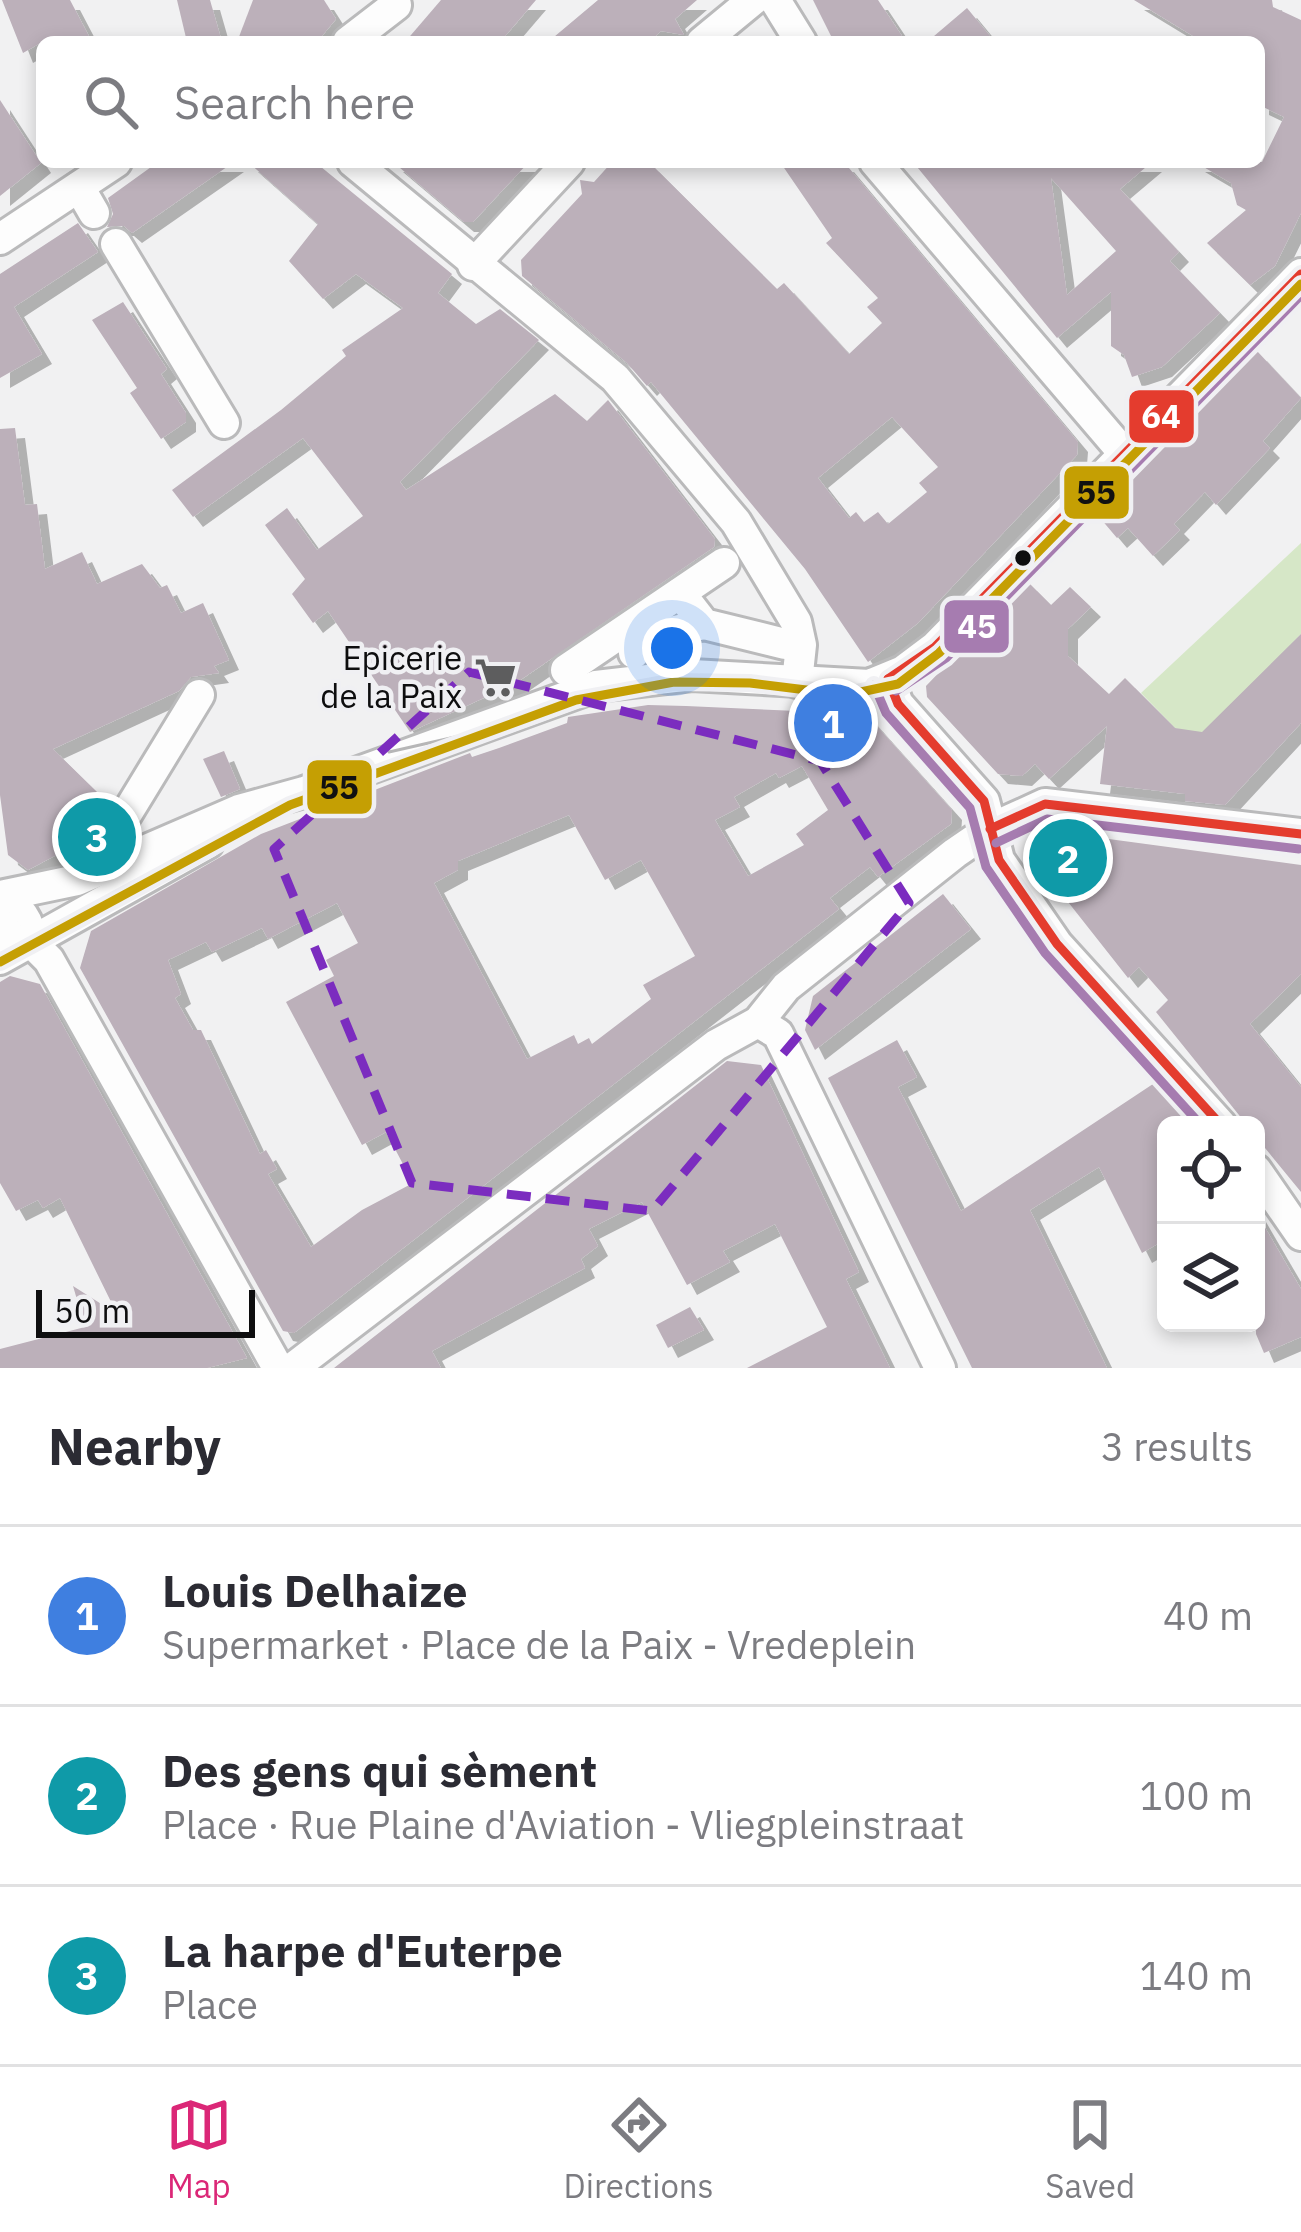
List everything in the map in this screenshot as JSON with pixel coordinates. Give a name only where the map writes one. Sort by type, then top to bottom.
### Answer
[{"type":"street","points":[[709,36],[753,0]]},
{"type":"street","points":[[775,0],[797,36]]},
{"type":"street","points":[[356,36],[398,2]]},
{"type":"street","points":[[378,36],[398,2]]},
{"type":"street","points":[[0,239],[86,200],[111,168]]},
{"type":"street","points":[[360,168],[615,378],[736,522],[796,622],[801,645],[796,682]]},
{"type":"street","points":[[473,265],[563,168]]},
{"type":"street","points":[[880,168],[1122,451]]},
{"type":"street","points":[[116,244],[224,423]]},
{"type":"street","points":[[0,896],[77,880],[239,810],[304,792],[596,686],[692,675],[848,687],[888,679],[935,647],[1122,451],[1281,300],[1301,274]]},
{"type":"street","points":[[566,670],[724,563]]},
{"type":"street","points":[[680,593],[704,624]]},
{"type":"street","points":[[634,653],[633,641],[704,624],[768,645]]},
{"type":"street","points":[[888,679],[898,704],[984,802],[999,860],[1057,944],[1213,1116]]},
{"type":"street","points":[[116,833],[199,695]]},
{"type":"street","points":[[0,959],[304,792]]},
{"type":"street","points":[[293,1368],[716,1046],[758,1022],[786,987],[990,829],[1045,804],[1301,834]]},
{"type":"street","points":[[0,896],[21,912],[31,929],[30,941]]},
{"type":"street","points":[[0,925],[14,941],[30,941],[49,960],[278,1368]]},
{"type":"street","points":[[758,1022],[778,1034],[940,1368]]},
{"type":"street","points":[[1265,1184],[1301,1235]]},
{"type":"highlighted area","points":[[469,672],[820,761],[909,903],[652,1211],[412,1183],[274,849]]},
{"type":"green space","points":[[1301,543],[1301,634],[1205,736],[1175,728],[1141,693]]},
{"type":"building","points":[[2,0],[70,0],[89,36],[36,36],[36,45],[23,53]]},
{"type":"building","points":[[177,0],[210,0],[220,36],[186,36]]},
{"type":"building","points":[[253,0],[324,0],[336,19],[322,36],[239,36]]},
{"type":"building","points":[[441,0],[536,0],[505,36],[410,36]]},
{"type":"building","points":[[598,0],[697,0],[675,19],[684,35],[661,31],[656,36],[555,36]]},
{"type":"building","points":[[813,0],[878,0],[902,36],[831,36]]},
{"type":"building","points":[[1134,0],[1272,0],[1273,7],[1301,20],[1301,213],[1275,266],[1250,285],[1207,243],[1246,210],[1237,205],[1231,183],[1205,168],[1265,168],[1265,156],[1284,117],[1265,108],[1265,36],[1193,36]]},
{"type":"building","points":[[967,8],[990,36],[934,36]]},
{"type":"building","points":[[0,100],[36,155],[36,167],[0,196]]},
{"type":"building","points":[[150,168],[225,168],[132,233],[124,226],[107,227],[113,214],[108,198]]},
{"type":"building","points":[[255,168],[322,168],[452,274],[438,293],[476,324],[500,309],[539,340],[400,482],[406,490],[555,394],[587,421],[608,400],[715,539],[714,547],[516,683],[410,732],[328,611],[313,623],[292,594],[305,579],[265,525],[287,508],[317,550],[363,516],[303,438],[193,517],[172,490],[281,410],[346,356],[342,350],[403,308],[356,274],[323,299],[289,261],[318,224]]},
{"type":"building","points":[[400,168],[523,168],[473,222],[464,222]]},
{"type":"building","points":[[607,168],[655,168],[777,289],[784,283],[849,354],[882,323],[867,307],[878,298],[826,243],[832,238],[784,168],[849,168],[1078,442],[1077,455],[918,623],[868,662],[805,569],[651,382],[647,386],[627,363],[522,276],[521,260],[582,194],[580,180],[594,182]],"holes":[[[892,417],[938,467],[919,483],[927,492],[888,524],[878,512],[864,522],[856,512],[849,518],[818,478]]]},
{"type":"building","points":[[918,168],[1145,168],[1120,189],[1179,252],[1170,261],[1220,313],[1162,367],[1132,377],[1124,355],[1111,346],[1111,292],[1057,338]],"holes":[[[1051,178],[1116,251],[1067,295]]]},
{"type":"building","points":[[78,223],[98,252],[14,307],[42,354],[0,378],[0,274]]},
{"type":"building","points":[[123,302],[167,369],[161,374],[186,413],[186,422],[161,439],[130,393],[137,388],[92,320]]},
{"type":"building","points":[[1257,351],[1301,398],[1263,441],[1270,448],[1216,505],[1205,492],[1174,524],[1180,530],[1153,556],[1128,528],[1117,538],[1095,512]]},
{"type":"building","points":[[15,428],[25,505],[37,504],[45,569],[82,552],[97,584],[142,564],[160,588],[167,585],[181,613],[203,603],[229,660],[214,666],[219,673],[191,677],[179,691],[53,749],[97,792],[103,816],[96,834],[28,870],[8,855],[0,795],[0,429]]},
{"type":"building","points":[[1027,581],[1051,605],[1070,587],[1091,607],[1068,629],[1068,656],[1109,694],[1125,678],[1175,728],[1202,732],[1301,634],[1301,723],[1225,805],[1185,801],[1185,794],[1100,784],[1107,726],[1049,779],[1035,764],[1022,776],[998,774],[927,697],[926,686]]},
{"type":"building","points":[[648,705],[866,714],[952,810],[951,824],[878,877],[870,867],[830,898],[839,909],[294,1333],[283,1331],[80,968],[91,931],[261,834],[470,753],[472,757],[567,723],[568,717]],"holes":[[[802,766],[828,810],[796,834],[804,845],[748,876],[715,820],[740,807],[734,797],[776,773],[779,778]],[[569,815],[605,880],[641,860],[695,956],[643,985],[651,999],[592,1044],[589,1038],[578,1044],[574,1035],[527,1059],[434,883],[458,870],[458,861]],[[337,903],[358,943],[326,960],[334,976],[286,1002],[362,1145],[386,1132],[413,1183],[362,1210],[311,1247],[268,1174],[277,1169],[266,1150],[260,1154],[201,1030],[193,1030],[175,998],[181,994],[168,960],[206,942],[212,952],[262,928],[268,939]]]},
{"type":"building","points":[[224,751],[240,789],[221,797],[203,759]]},
{"type":"building","points":[[1094,837],[1301,865],[1301,974],[1250,1024],[1301,1087],[1301,1192],[1265,1148],[1265,1116],[1240,1116],[1156,1012],[1168,1000],[1139,967],[1128,978],[1046,874]]},
{"type":"building","points":[[943,894],[971,929],[815,1050],[805,1030],[813,996]]},
{"type":"building","points":[[10,976],[40,984],[247,1358],[207,1368],[0,1368],[0,1349],[85,1327],[73,1286],[117,1314],[60,1198],[43,1208],[38,1200],[16,1211],[0,1183],[0,982]]},
{"type":"building","points":[[897,1040],[917,1077],[898,1087],[961,1211],[1156,1082],[1187,1116],[1157,1116],[1157,1244],[1142,1253],[1099,1167],[1030,1210],[1107,1368],[972,1368],[828,1078]]},
{"type":"building","points":[[727,1061],[761,1065],[859,1272],[846,1279],[890,1368],[747,1368],[827,1327],[775,1224],[723,1251],[730,1262],[687,1285],[642,1202],[589,1229],[598,1246],[581,1259],[585,1268],[432,1351],[441,1368],[334,1368]]},
{"type":"building","points":[[1265,1227],[1301,1289],[1301,1337],[1264,1353],[1256,1334],[1265,1332]]},
{"type":"building","points":[[690,1307],[704,1330],[668,1348],[656,1325]]},
{"type":"tram line","points":[[389,752],[499,727]]},
{"type":"transit line","name":"64","points":[[888,679],[935,647],[1301,274]]},
{"type":"transit line","name":"55","points":[[0,962],[290,805],[576,700],[674,682],[750,683],[847,695],[898,684],[939,653],[1301,284]]},
{"type":"transit line","name":"45","points":[[896,691],[946,658],[1301,295]]},
{"type":"transit line","name":"64","points":[[888,679],[898,704],[984,801],[999,860],[1057,944],[1213,1116]]},
{"type":"transit line","name":"45","points":[[874,685],[886,713],[970,808],[986,867],[1045,953],[1193,1116]]},
{"type":"transit line","name":"64","points":[[990,829],[1045,804],[1301,834]]},
{"type":"transit line","name":"45","points":[[996,843],[1047,819],[1299,849]]},
{"type":"place","name":"Epicerie de la Paix","points":[[496,677]]},
{"type":"place","name":"Louis Delhaize","points":[[833,723]]},
{"type":"place","name":"La harpe d'Euterpe","points":[[97,837]]},
{"type":"place","name":"Des gens qui sèment","points":[[1068,858]]}]
